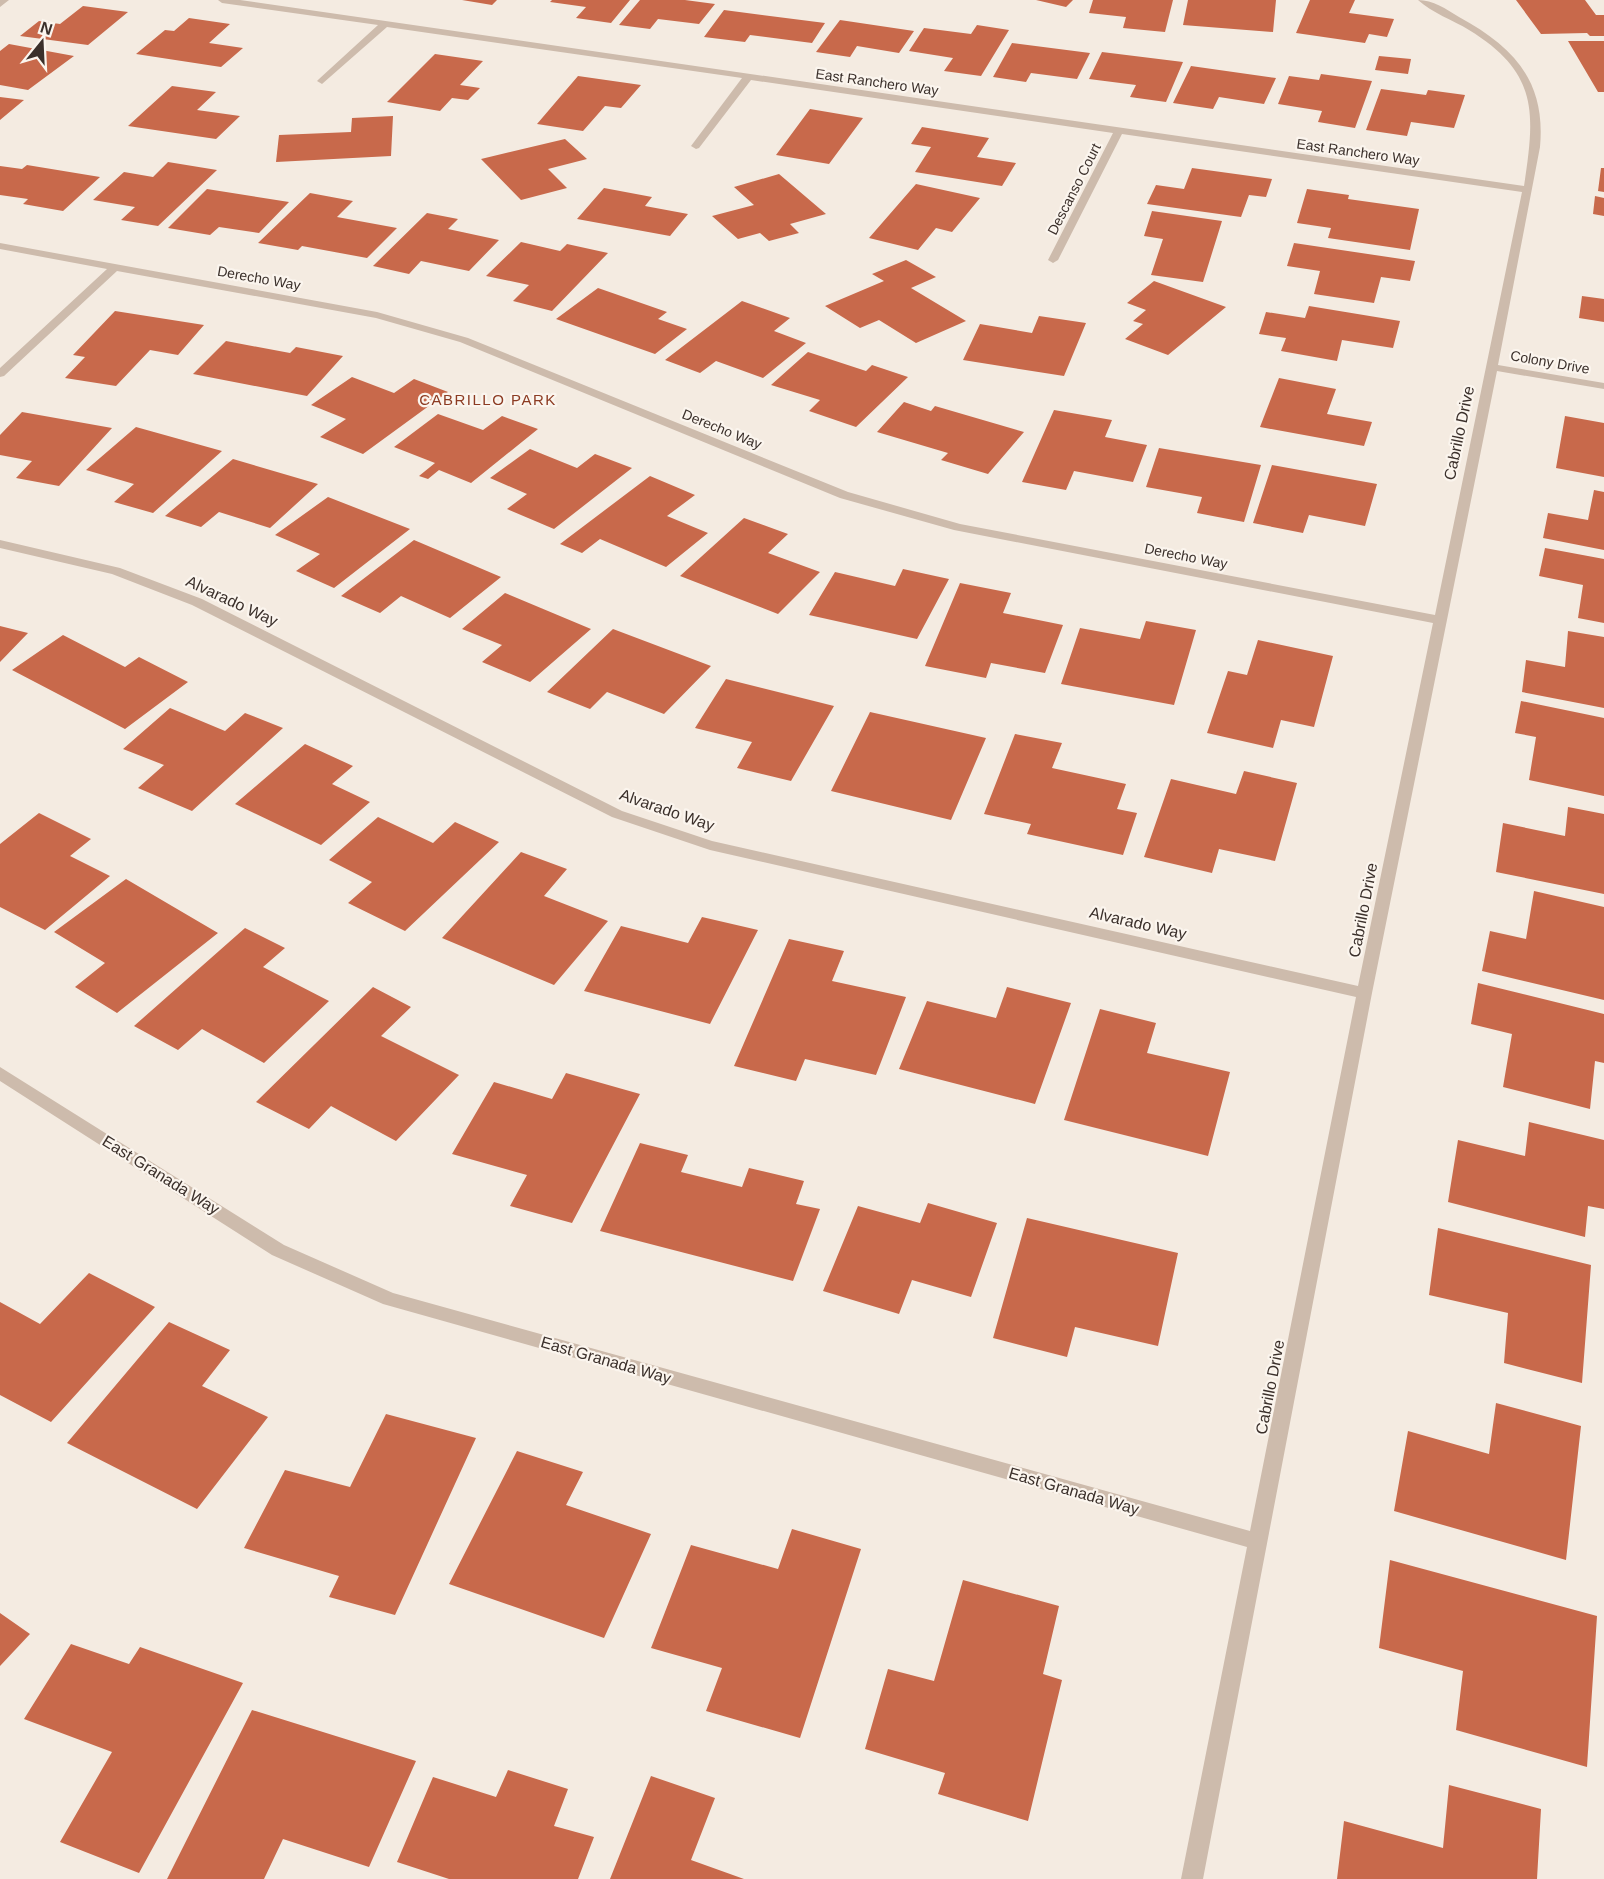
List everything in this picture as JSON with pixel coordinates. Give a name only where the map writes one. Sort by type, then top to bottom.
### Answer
[{"type":"street","points":[[0,4],[5,0]]},
{"type":"street","name":"East Ranchero Way","points":[[222,0],[1528,190]]},
{"type":"street","name":"Cabrillo Drive","points":[[1192,1879],[1364,993],[1528,190],[1537,120],[1528,85],[1509,56],[1492,39],[1422,0]]},
{"type":"street","points":[[322,81],[384,25]]},
{"type":"street","points":[[696,146],[748,77]]},
{"type":"street","name":"Descanso Court","points":[[1053,260],[1119,130]]},
{"type":"street","name":"Derecho Way","points":[[0,246],[377,315],[464,340],[844,495],[958,527],[1439,620]]},
{"type":"street","points":[[0,374],[115,267]]},
{"type":"street","name":"Colony Drive","points":[[1491,367],[1604,386]]},
{"type":"street","name":"Alvarado Way","points":[[0,544],[116,571],[197,602],[616,814],[710,845],[1364,993]]},
{"type":"street","name":"East Granada Way","points":[[0,1073],[278,1250],[389,1299],[1258,1542]]},
{"type":"building","points":[[462,0],[497,0],[492,5]]},
{"type":"building","points":[[552,0],[630,0],[611,23],[576,18],[586,7],[550,2]]},
{"type":"building","points":[[640,0],[685,0],[715,4],[699,24],[658,19],[650,29],[619,25]]},
{"type":"building","points":[[1036,0],[1073,0],[1066,7]]},
{"type":"building","points":[[1093,0],[1173,0],[1165,32],[1123,28],[1126,17],[1089,13]]},
{"type":"building","points":[[1188,0],[1276,0],[1273,32],[1183,25]]},
{"type":"building","points":[[1310,0],[1355,0],[1349,13],[1394,19],[1387,37],[1369,34],[1365,43],[1296,33]]},
{"type":"building","points":[[1516,0],[1585,0],[1596,15],[1604,15],[1604,36],[1590,36],[1587,33],[1541,34]]},
{"type":"building","points":[[83,6],[128,12],[88,45],[20,36],[39,21],[60,24]]},
{"type":"building","points":[[724,10],[825,23],[812,43],[750,35],[745,42],[704,37]]},
{"type":"building","points":[[189,18],[230,24],[209,43],[243,48],[221,67],[136,54],[165,30],[174,31]]},
{"type":"building","points":[[840,20],[914,31],[899,53],[857,46],[850,57],[816,52]]},
{"type":"building","points":[[977,25],[1009,30],[981,76],[944,71],[953,58],[909,51],[924,28],[971,34]]},
{"type":"building","points":[[1568,41],[1604,41],[1604,92],[1598,92]]},
{"type":"building","points":[[1012,43],[1090,53],[1077,79],[1031,73],[1026,82],[993,77]]},
{"type":"building","points":[[9,44],[74,56],[28,90],[0,85],[0,51]]},
{"type":"building","points":[[1102,52],[1183,62],[1166,102],[1130,97],[1136,85],[1089,79]]},
{"type":"building","points":[[435,54],[483,61],[460,85],[480,88],[468,100],[452,98],[440,111],[387,102]]},
{"type":"building","points":[[1379,56],[1411,59],[1408,74],[1375,70]]},
{"type":"building","points":[[1191,66],[1276,78],[1264,104],[1219,97],[1213,109],[1173,103]]},
{"type":"building","points":[[1321,74],[1372,81],[1355,128],[1318,122],[1322,111],[1278,104],[1289,76],[1319,80]]},
{"type":"building","points":[[578,76],[641,85],[621,108],[605,106],[583,131],[537,124]]},
{"type":"building","points":[[172,86],[216,92],[197,110],[240,116],[216,139],[128,126]]},
{"type":"building","points":[[1381,89],[1426,95],[1428,90],[1465,95],[1454,128],[1411,122],[1407,136],[1366,130]]},
{"type":"building","points":[[0,97],[24,100],[0,120]]},
{"type":"building","points":[[810,109],[863,118],[829,164],[776,155]]},
{"type":"building","points":[[393,116],[391,156],[276,162],[279,135],[351,132],[352,118]]},
{"type":"building","points":[[922,127],[989,138],[977,157],[1016,163],[1002,186],[915,172],[931,147],[911,144]]},
{"type":"building","points":[[565,139],[587,159],[548,169],[567,188],[521,200],[481,159]]},
{"type":"building","points":[[168,162],[217,170],[158,226],[121,220],[135,207],[93,200],[124,172],[153,177]]},
{"type":"building","points":[[27,165],[100,177],[63,211],[23,204],[28,199],[0,195],[0,166],[22,169]]},
{"type":"building","points":[[1192,168],[1272,179],[1266,197],[1249,195],[1241,217],[1147,204],[1156,185],[1184,189]]},
{"type":"building","points":[[1601,168],[1604,168],[1604,192],[1598,191]]},
{"type":"building","points":[[779,174],[826,214],[790,224],[799,233],[769,241],[760,233],[738,239],[712,216],[754,205],[734,187]]},
{"type":"building","points":[[916,184],[980,198],[952,232],[936,228],[918,250],[869,238]]},
{"type":"building","points":[[604,188],[652,197],[645,206],[688,214],[670,236],[577,219]]},
{"type":"building","points":[[207,189],[289,202],[259,233],[219,227],[210,235],[168,228]]},
{"type":"building","points":[[1307,189],[1349,195],[1348,199],[1419,209],[1410,250],[1328,238],[1331,228],[1297,223]]},
{"type":"building","points":[[310,193],[353,201],[337,217],[397,228],[367,258],[302,246],[298,250],[258,243]]},
{"type":"building","points":[[1595,196],[1604,198],[1604,216],[1593,214]]},
{"type":"building","points":[[1152,211],[1222,221],[1203,282],[1151,275],[1163,239],[1144,236]]},
{"type":"building","points":[[427,213],[458,219],[448,229],[499,240],[469,271],[421,261],[409,274],[373,266]]},
{"type":"building","points":[[521,242],[560,251],[567,244],[608,253],[552,311],[513,301],[529,285],[486,276]]},
{"type":"building","points":[[1294,243],[1415,261],[1410,281],[1381,277],[1374,303],[1314,294],[1320,271],[1287,266]]},
{"type":"building","points":[[906,260],[936,277],[911,288],[966,321],[916,343],[879,320],[860,328],[825,306],[884,281],[872,274]]},
{"type":"building","points":[[1154,281],[1226,307],[1168,355],[1125,339],[1143,324],[1133,321],[1146,310],[1127,303]]},
{"type":"building","points":[[598,288],[667,312],[658,319],[687,329],[655,354],[556,319]]},
{"type":"building","points":[[1582,296],[1604,299],[1604,322],[1579,318]]},
{"type":"building","points":[[742,301],[790,318],[774,331],[806,343],[763,378],[716,361],[700,373],[665,360]]},
{"type":"building","points":[[1309,306],[1400,321],[1393,348],[1342,340],[1337,361],[1281,351],[1286,338],[1259,334],[1266,312],[1305,318]]},
{"type":"building","points":[[115,311],[204,325],[178,355],[150,350],[116,386],[65,378],[85,357],[73,355]]},
{"type":"building","points":[[1039,316],[1086,323],[1064,376],[963,360],[980,324],[1032,333]]},
{"type":"building","points":[[226,341],[290,353],[296,347],[343,356],[307,396],[193,374]]},
{"type":"building","points":[[808,352],[866,371],[872,365],[908,377],[856,427],[809,411],[820,400],[771,385]]},
{"type":"building","points":[[352,377],[394,393],[414,379],[448,392],[363,454],[320,437],[346,419],[311,405]]},
{"type":"building","points":[[1279,378],[1336,389],[1327,414],[1372,422],[1364,446],[1260,427]]},
{"type":"building","points":[[904,402],[931,411],[935,406],[1024,432],[988,474],[941,460],[948,453],[877,432]]},
{"type":"building","points":[[1054,410],[1112,420],[1105,437],[1147,445],[1133,482],[1074,471],[1066,490],[1022,482]]},
{"type":"building","points":[[22,412],[112,428],[59,486],[16,478],[32,461],[0,455],[0,435]]},
{"type":"building","points":[[438,414],[483,430],[502,416],[538,429],[471,483],[439,470],[428,479],[419,476],[435,463],[394,447]]},
{"type":"building","points":[[1565,416],[1604,423],[1604,477],[1556,468]]},
{"type":"building","points":[[136,427],[222,451],[153,513],[114,502],[134,484],[86,470]]},
{"type":"building","points":[[1159,448],[1261,465],[1244,522],[1197,513],[1202,497],[1146,487]]},
{"type":"building","points":[[530,449],[577,468],[595,454],[632,468],[554,529],[507,509],[527,494],[490,478]]},
{"type":"building","points":[[233,459],[318,484],[270,528],[219,512],[201,527],[165,516]]},
{"type":"building","points":[[1272,465],[1377,484],[1365,526],[1309,515],[1303,533],[1253,523]]},
{"type":"building","points":[[650,476],[695,495],[667,516],[708,533],[666,567],[600,539],[582,553],[560,544]]},
{"type":"building","points":[[1594,490],[1604,492],[1604,550],[1543,538],[1548,513],[1588,520]]},
{"type":"building","points":[[328,497],[410,529],[334,588],[296,571],[320,554],[275,535]]},
{"type":"building","points":[[744,518],[788,534],[768,553],[820,572],[778,614],[680,576]]},
{"type":"building","points":[[414,540],[501,577],[450,618],[401,596],[380,613],[341,596]]},
{"type":"building","points":[[1545,548],[1604,559],[1604,623],[1578,618],[1583,585],[1539,576]]},
{"type":"building","points":[[903,569],[949,579],[917,639],[809,615],[835,572],[895,586]]},
{"type":"building","points":[[960,583],[1011,593],[1003,613],[1063,625],[1045,673],[991,663],[986,678],[925,666]]},
{"type":"building","points":[[505,593],[591,629],[530,682],[482,662],[502,645],[462,629]]},
{"type":"building","points":[[1146,621],[1196,630],[1174,705],[1061,684],[1080,628],[1140,639]]},
{"type":"building","points":[[0,626],[28,633],[0,662]]},
{"type":"building","points":[[613,629],[711,666],[664,714],[607,692],[590,709],[547,692]]},
{"type":"building","points":[[1568,631],[1604,637],[1604,708],[1522,692],[1526,660],[1565,667]]},
{"type":"building","points":[[63,635],[125,667],[139,657],[188,682],[125,729],[12,670]]},
{"type":"building","points":[[1258,640],[1333,656],[1314,727],[1281,720],[1273,748],[1207,733],[1228,671],[1247,675]]},
{"type":"building","points":[[726,679],[834,706],[791,781],[737,768],[752,742],[695,728]]},
{"type":"building","points":[[1521,701],[1604,718],[1604,796],[1529,780],[1536,737],[1515,733]]},
{"type":"building","points":[[170,708],[225,731],[245,713],[283,728],[192,811],[138,788],[164,765],[123,749]]},
{"type":"building","points":[[870,712],[986,738],[951,820],[831,791]]},
{"type":"building","points":[[1015,734],[1062,743],[1052,768],[1126,784],[1117,809],[1137,813],[1123,855],[1027,834],[1031,824],[984,814]]},
{"type":"building","points":[[305,744],[353,766],[332,784],[370,802],[321,845],[235,804]]},
{"type":"building","points":[[1244,771],[1297,783],[1275,861],[1219,849],[1212,873],[1144,857],[1171,779],[1236,794]]},
{"type":"building","points":[[1568,807],[1604,814],[1604,894],[1496,872],[1503,823],[1565,836]]},
{"type":"building","points":[[39,813],[91,839],[70,856],[110,876],[45,930],[0,907],[0,844]]},
{"type":"building","points":[[378,817],[433,843],[455,822],[499,842],[405,931],[348,903],[372,882],[329,860]]},
{"type":"building","points":[[521,852],[567,869],[544,896],[608,921],[554,985],[442,938]]},
{"type":"building","points":[[126,879],[218,933],[117,1013],[75,987],[105,963],[54,932]]},
{"type":"building","points":[[1534,891],[1604,907],[1604,1000],[1482,971],[1490,931],[1526,939]]},
{"type":"building","points":[[702,917],[758,930],[710,1024],[584,991],[621,926],[688,943]]},
{"type":"building","points":[[245,928],[285,948],[263,967],[329,1001],[264,1063],[202,1029],[178,1050],[134,1026]]},
{"type":"building","points":[[789,939],[844,951],[832,981],[906,997],[876,1075],[805,1059],[796,1081],[734,1066]]},
{"type":"building","points":[[1478,983],[1604,1014],[1604,1063],[1595,1061],[1590,1109],[1503,1087],[1512,1034],[1471,1024]]},
{"type":"building","points":[[373,987],[411,1007],[381,1036],[459,1075],[396,1141],[331,1106],[309,1129],[256,1102]]},
{"type":"building","points":[[1007,987],[1071,1003],[1035,1104],[899,1069],[927,1001],[996,1018]]},
{"type":"building","points":[[1100,1009],[1156,1023],[1147,1053],[1230,1072],[1208,1156],[1064,1120]]},
{"type":"building","points":[[566,1073],[640,1094],[572,1223],[510,1206],[527,1175],[452,1154],[494,1082],[552,1099]]},
{"type":"building","points":[[1529,1122],[1604,1140],[1604,1209],[1588,1206],[1585,1237],[1448,1202],[1458,1140],[1525,1156]]},
{"type":"building","points":[[640,1143],[688,1155],[681,1172],[742,1187],[749,1168],[804,1181],[796,1204],[820,1209],[793,1281],[600,1231]]},
{"type":"building","points":[[928,1203],[997,1223],[971,1297],[912,1280],[899,1314],[823,1291],[858,1206],[920,1223]]},
{"type":"building","points":[[1027,1218],[1178,1253],[1158,1346],[1075,1327],[1067,1357],[993,1338]]},
{"type":"building","points":[[1438,1228],[1591,1265],[1582,1383],[1504,1363],[1508,1313],[1429,1295]]},
{"type":"building","points":[[89,1273],[155,1307],[51,1422],[0,1395],[0,1302],[40,1324]]},
{"type":"building","points":[[169,1322],[230,1350],[202,1386],[268,1417],[197,1509],[67,1443]]},
{"type":"building","points":[[1496,1403],[1581,1426],[1566,1560],[1394,1511],[1408,1431],[1489,1454]]},
{"type":"building","points":[[386,1414],[476,1438],[395,1615],[329,1597],[339,1576],[244,1548],[285,1470],[350,1487]]},
{"type":"building","points":[[517,1451],[583,1472],[566,1505],[651,1534],[604,1638],[449,1584]]},
{"type":"building","points":[[792,1529],[861,1549],[800,1738],[706,1711],[722,1668],[651,1648],[691,1545],[778,1569]]},
{"type":"building","points":[[1390,1560],[1597,1616],[1587,1767],[1456,1730],[1463,1671],[1379,1648]]},
{"type":"building","points":[[963,1580],[1059,1606],[1043,1674],[1062,1680],[1028,1821],[938,1794],[945,1773],[865,1749],[888,1669],[934,1681]]},
{"type":"building","points":[[0,1613],[30,1634],[0,1666]]},
{"type":"building","points":[[71,1644],[129,1664],[140,1647],[243,1683],[139,1873],[60,1842],[112,1752],[24,1719]]},
{"type":"building","points":[[252,1710],[416,1761],[369,1867],[283,1839],[264,1879],[167,1879]]},
{"type":"building","points":[[508,1770],[568,1789],[554,1826],[594,1837],[578,1879],[449,1879],[397,1862],[433,1777],[496,1797]]},
{"type":"building","points":[[651,1776],[715,1798],[691,1860],[744,1879],[610,1879]]},
{"type":"building","points":[[1449,1785],[1541,1809],[1537,1879],[1337,1879],[1344,1821],[1443,1848]]},
{"type":"district","name":"CABRILLO PARK","points":[[488,399]]}]
